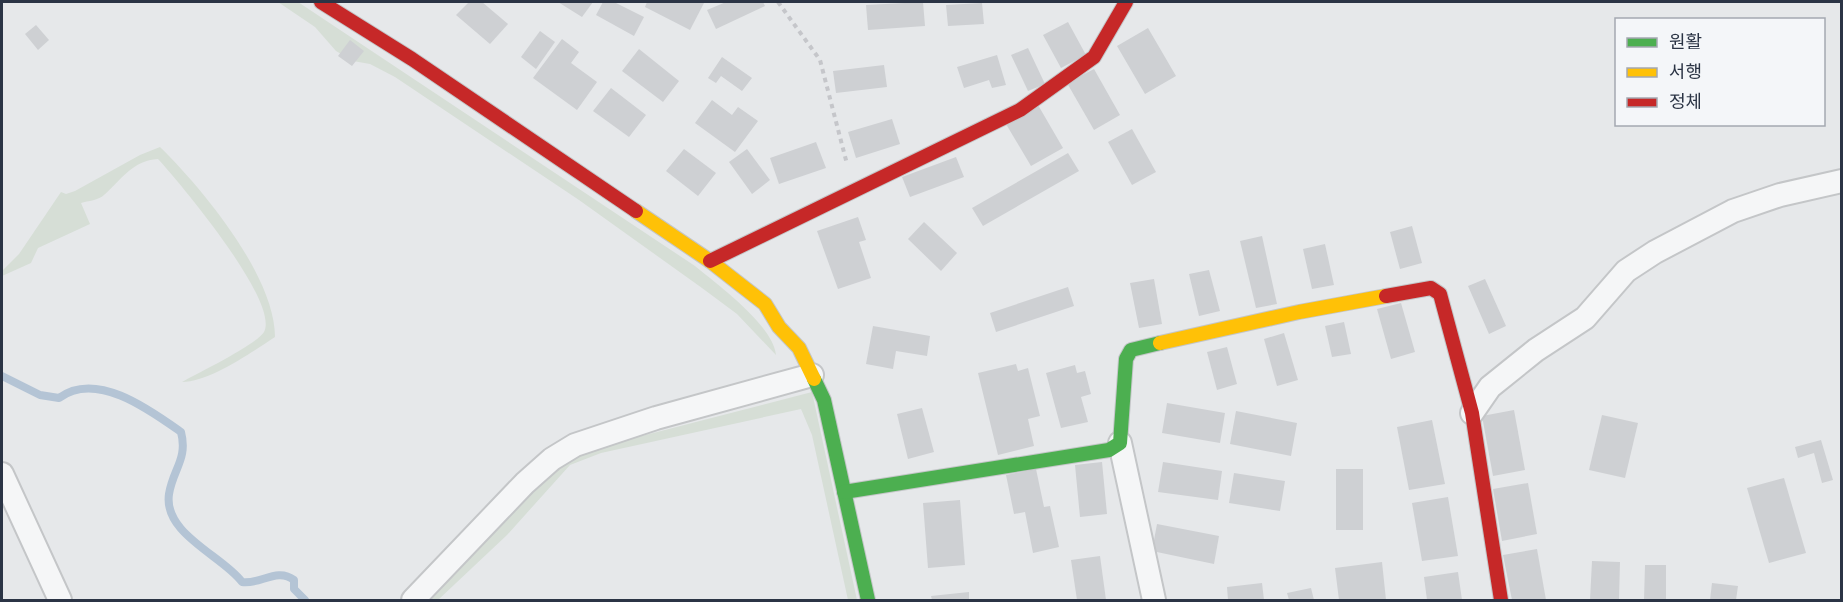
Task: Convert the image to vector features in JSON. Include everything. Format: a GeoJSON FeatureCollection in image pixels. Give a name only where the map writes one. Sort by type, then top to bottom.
{"type":"FeatureCollection","features":[{"type":"Feature","properties":{"kind":"street"},"geometry":{"type":"LineString","coordinates":[[321,2],[412,59],[710,261],[765,304],[779,327],[799,348],[824,400],[868,600]]}},
{"type":"Feature","properties":{"kind":"street"},"geometry":{"type":"LineString","coordinates":[[710,261],[1020,110],[1094,57],[1126,2]]}},
{"type":"Feature","properties":{"kind":"street"},"geometry":{"type":"LineString","coordinates":[[1472,413],[1490,387],[1536,350],[1586,318],[1626,271],[1655,252],[1733,211],[1780,195],[1842,181]]}},
{"type":"Feature","properties":{"kind":"street"},"geometry":{"type":"LineString","coordinates":[[1154,600],[1120,443],[1126,359],[1131,350],[1299,312],[1431,288],[1440,294],[1472,413],[1501,600]]}},
{"type":"Feature","properties":{"kind":"street"},"geometry":{"type":"LineString","coordinates":[[413,600],[525,483],[552,459],[575,445],[656,418],[812,375]]}},
{"type":"Feature","properties":{"kind":"street"},"geometry":{"type":"LineString","coordinates":[[844,492],[1109,450],[1120,443]]}},
{"type":"Feature","properties":{"kind":"street"},"geometry":{"type":"LineString","coordinates":[[2,474],[60,600]]}},
{"type":"Feature","properties":{"kind":"path"},"geometry":{"type":"LineString","coordinates":[[778,2],[820,60],[854,190]]}},
{"type":"Feature","properties":{"kind":"shaded area"},"geometry":{"type":"Polygon","coordinates":[[[278,2],[298,2],[695,266],[755,319],[773,343],[776,355],[737,314],[579,200],[395,77],[370,64],[353,61],[336,51],[315,27],[278,2]]]}},
{"type":"Feature","properties":{"kind":"shaded area"},"geometry":{"type":"Polygon","coordinates":[[[160,147],[196,185],[233,234],[263,287],[272,313],[275,337],[217,372],[193,381],[182,382],[259,338],[264,332],[265,317],[243,270],[225,243],[158,159],[149,160],[134,167],[102,197],[81,203],[90,224],[38,248],[31,263],[2,276],[2,271],[19,254],[61,192],[66,194],[75,191],[140,155],[160,147]]]}},
{"type":"Feature","properties":{"kind":"shaded area"},"geometry":{"type":"Polygon","coordinates":[[[812,392],[857,600],[848,600],[812,435],[801,409],[601,453],[570,465],[507,535],[438,600],[428,600],[564,461],[591,449],[812,392]]]}},
{"type":"Feature","properties":{"kind":"building"},"geometry":{"type":"Polygon","coordinates":[[[469,2],[482,2],[508,24],[490,44],[456,15],[469,2]]]}},
{"type":"Feature","properties":{"kind":"building"},"geometry":{"type":"Polygon","coordinates":[[[558,2],[593,2],[582,17],[558,2]]]}},
{"type":"Feature","properties":{"kind":"building"},"geometry":{"type":"Polygon","coordinates":[[[603,2],[614,2],[644,17],[634,36],[596,15],[603,2]]]}},
{"type":"Feature","properties":{"kind":"building"},"geometry":{"type":"Polygon","coordinates":[[[647,2],[704,3],[690,30],[645,7],[647,2]]]}},
{"type":"Feature","properties":{"kind":"building"},"geometry":{"type":"Polygon","coordinates":[[[726,2],[763,2],[765,6],[716,29],[707,10],[726,2]]]}},
{"type":"Feature","properties":{"kind":"building"},"geometry":{"type":"Polygon","coordinates":[[[923,2],[925,26],[868,30],[866,5],[923,2]]]}},
{"type":"Feature","properties":{"kind":"building"},"geometry":{"type":"Polygon","coordinates":[[[982,3],[984,24],[948,26],[946,5],[982,3]]]}},
{"type":"Feature","properties":{"kind":"building"},"geometry":{"type":"Polygon","coordinates":[[[1068,22],[1086,55],[1061,68],[1043,35],[1068,22]]]}},
{"type":"Feature","properties":{"kind":"building"},"geometry":{"type":"Polygon","coordinates":[[[36,25],[49,40],[38,50],[25,34],[36,25]]]}},
{"type":"Feature","properties":{"kind":"building"},"geometry":{"type":"Polygon","coordinates":[[[1148,28],[1176,76],[1145,94],[1117,46],[1148,28]]]}},
{"type":"Feature","properties":{"kind":"building"},"geometry":{"type":"Polygon","coordinates":[[[540,31],[555,42],[536,69],[521,57],[540,31]]]}},
{"type":"Feature","properties":{"kind":"building"},"geometry":{"type":"Polygon","coordinates":[[[562,39],[579,52],[571,63],[597,82],[577,110],[533,78],[562,39]]]}},
{"type":"Feature","properties":{"kind":"building"},"geometry":{"type":"Polygon","coordinates":[[[350,40],[364,51],[352,66],[338,56],[350,40]]]}},
{"type":"Feature","properties":{"kind":"building"},"geometry":{"type":"Polygon","coordinates":[[[1028,48],[1045,84],[1028,91],[1011,55],[1028,48]]]}},
{"type":"Feature","properties":{"kind":"building"},"geometry":{"type":"Polygon","coordinates":[[[639,49],[679,81],[663,102],[622,71],[639,49]]]}},
{"type":"Feature","properties":{"kind":"building"},"geometry":{"type":"Polygon","coordinates":[[[997,55],[1006,85],[992,88],[989,80],[964,88],[957,67],[997,55]]]}},
{"type":"Feature","properties":{"kind":"building"},"geometry":{"type":"Polygon","coordinates":[[[722,57],[752,78],[742,91],[721,76],[716,83],[708,78],[722,57]]]}},
{"type":"Feature","properties":{"kind":"building"},"geometry":{"type":"Polygon","coordinates":[[[884,65],[887,87],[836,93],[833,71],[884,65]]]}},
{"type":"Feature","properties":{"kind":"building"},"geometry":{"type":"Polygon","coordinates":[[[1094,69],[1120,115],[1094,130],[1067,83],[1094,69]]]}},
{"type":"Feature","properties":{"kind":"building"},"geometry":{"type":"Polygon","coordinates":[[[611,88],[646,115],[629,137],[593,111],[611,88]]]}},
{"type":"Feature","properties":{"kind":"building"},"geometry":{"type":"Polygon","coordinates":[[[712,100],[732,115],[738,107],[758,121],[735,152],[695,123],[712,100]]]}},
{"type":"Feature","properties":{"kind":"building"},"geometry":{"type":"Polygon","coordinates":[[[1038,105],[1063,148],[1031,166],[1006,124],[1038,105]]]}},
{"type":"Feature","properties":{"kind":"building"},"geometry":{"type":"Polygon","coordinates":[[[892,119],[900,144],[856,158],[848,132],[892,119]]]}},
{"type":"Feature","properties":{"kind":"building"},"geometry":{"type":"Polygon","coordinates":[[[1132,129],[1156,172],[1132,185],[1108,142],[1132,129]]]}},
{"type":"Feature","properties":{"kind":"building"},"geometry":{"type":"Polygon","coordinates":[[[816,142],[826,168],[779,184],[770,158],[816,142]]]}},
{"type":"Feature","properties":{"kind":"building"},"geometry":{"type":"Polygon","coordinates":[[[684,149],[716,173],[698,196],[666,171],[684,149]]]}},
{"type":"Feature","properties":{"kind":"building"},"geometry":{"type":"Polygon","coordinates":[[[747,149],[770,180],[752,194],[729,162],[747,149]]]}},
{"type":"Feature","properties":{"kind":"building"},"geometry":{"type":"Polygon","coordinates":[[[1068,153],[1079,171],[983,226],[972,208],[1068,153]]]}},
{"type":"Feature","properties":{"kind":"building"},"geometry":{"type":"Polygon","coordinates":[[[956,157],[964,177],[910,197],[902,177],[956,157]]]}},
{"type":"Feature","properties":{"kind":"building"},"geometry":{"type":"Polygon","coordinates":[[[858,217],[866,240],[859,242],[871,278],[838,289],[817,231],[858,217]]]}},
{"type":"Feature","properties":{"kind":"building"},"geometry":{"type":"Polygon","coordinates":[[[924,222],[957,253],[941,271],[908,239],[924,222]]]}},
{"type":"Feature","properties":{"kind":"building"},"geometry":{"type":"Polygon","coordinates":[[[1412,226],[1422,263],[1400,269],[1390,232],[1412,226]]]}},
{"type":"Feature","properties":{"kind":"building"},"geometry":{"type":"Polygon","coordinates":[[[1262,236],[1277,304],[1256,308],[1240,241],[1262,236]]]}},
{"type":"Feature","properties":{"kind":"building"},"geometry":{"type":"Polygon","coordinates":[[[1325,244],[1334,285],[1312,289],[1303,249],[1325,244]]]}},
{"type":"Feature","properties":{"kind":"building"},"geometry":{"type":"Polygon","coordinates":[[[1209,270],[1220,311],[1199,316],[1189,274],[1209,270]]]}},
{"type":"Feature","properties":{"kind":"building"},"geometry":{"type":"Polygon","coordinates":[[[1154,279],[1162,324],[1139,328],[1130,283],[1154,279]]]}},
{"type":"Feature","properties":{"kind":"building"},"geometry":{"type":"Polygon","coordinates":[[[1485,279],[1506,326],[1489,334],[1468,286],[1485,279]]]}},
{"type":"Feature","properties":{"kind":"building"},"geometry":{"type":"Polygon","coordinates":[[[1068,287],[1074,306],[996,332],[990,313],[1068,287]]]}},
{"type":"Feature","properties":{"kind":"building"},"geometry":{"type":"Polygon","coordinates":[[[1401,303],[1415,352],[1391,359],[1377,309],[1401,303]]]}},
{"type":"Feature","properties":{"kind":"building"},"geometry":{"type":"Polygon","coordinates":[[[1344,322],[1351,354],[1332,357],[1325,326],[1344,322]]]}},
{"type":"Feature","properties":{"kind":"building"},"geometry":{"type":"Polygon","coordinates":[[[873,326],[930,336],[927,356],[896,351],[893,369],[866,364],[873,326]]]}},
{"type":"Feature","properties":{"kind":"building"},"geometry":{"type":"Polygon","coordinates":[[[1284,333],[1298,380],[1277,386],[1264,339],[1284,333]]]}},
{"type":"Feature","properties":{"kind":"building"},"geometry":{"type":"Polygon","coordinates":[[[1227,347],[1237,384],[1217,390],[1207,352],[1227,347]]]}},
{"type":"Feature","properties":{"kind":"building"},"geometry":{"type":"Polygon","coordinates":[[[1016,364],[1018,371],[1028,368],[1040,416],[1028,419],[1034,446],[998,455],[978,373],[1016,364]]]}},
{"type":"Feature","properties":{"kind":"building"},"geometry":{"type":"Polygon","coordinates":[[[1075,365],[1077,373],[1085,371],[1091,394],[1081,397],[1088,422],[1061,428],[1046,373],[1075,365]]]}},
{"type":"Feature","properties":{"kind":"building"},"geometry":{"type":"Polygon","coordinates":[[[1167,403],[1225,413],[1220,443],[1162,433],[1167,403]]]}},
{"type":"Feature","properties":{"kind":"building"},"geometry":{"type":"Polygon","coordinates":[[[922,408],[934,452],[908,459],[897,414],[922,408]]]}},
{"type":"Feature","properties":{"kind":"building"},"geometry":{"type":"Polygon","coordinates":[[[1514,410],[1525,470],[1493,476],[1482,416],[1514,410]]]}},
{"type":"Feature","properties":{"kind":"building"},"geometry":{"type":"Polygon","coordinates":[[[1236,411],[1297,423],[1291,456],[1230,444],[1236,411]]]}},
{"type":"Feature","properties":{"kind":"building"},"geometry":{"type":"Polygon","coordinates":[[[1602,415],[1638,423],[1625,478],[1589,470],[1602,415]]]}},
{"type":"Feature","properties":{"kind":"building"},"geometry":{"type":"Polygon","coordinates":[[[1432,420],[1445,484],[1409,490],[1397,427],[1432,420]]]}},
{"type":"Feature","properties":{"kind":"building"},"geometry":{"type":"Polygon","coordinates":[[[1821,440],[1833,480],[1822,483],[1814,453],[1798,458],[1795,447],[1821,440]]]}},
{"type":"Feature","properties":{"kind":"building"},"geometry":{"type":"Polygon","coordinates":[[[1102,462],[1107,514],[1080,517],[1075,465],[1102,462]]]}},
{"type":"Feature","properties":{"kind":"building"},"geometry":{"type":"Polygon","coordinates":[[[1163,462],[1222,471],[1218,500],[1158,492],[1163,462]]]}},
{"type":"Feature","properties":{"kind":"building"},"geometry":{"type":"Polygon","coordinates":[[[1036,469],[1044,507],[1050,506],[1059,547],[1033,553],[1025,512],[1014,514],[1006,475],[1036,469]]]}},
{"type":"Feature","properties":{"kind":"building"},"geometry":{"type":"Polygon","coordinates":[[[1336,469],[1363,469],[1363,530],[1336,530],[1336,469]]]}},
{"type":"Feature","properties":{"kind":"building"},"geometry":{"type":"Polygon","coordinates":[[[1234,473],[1285,481],[1280,511],[1229,503],[1234,473]]]}},
{"type":"Feature","properties":{"kind":"building"},"geometry":{"type":"Polygon","coordinates":[[[1784,478],[1806,553],[1769,563],[1747,488],[1784,478]]]}},
{"type":"Feature","properties":{"kind":"building"},"geometry":{"type":"Polygon","coordinates":[[[1528,483],[1537,534],[1502,541],[1493,489],[1528,483]]]}},
{"type":"Feature","properties":{"kind":"building"},"geometry":{"type":"Polygon","coordinates":[[[1448,497],[1458,556],[1422,561],[1412,503],[1448,497]]]}},
{"type":"Feature","properties":{"kind":"building"},"geometry":{"type":"Polygon","coordinates":[[[960,500],[965,565],[928,568],[923,503],[960,500]]]}},
{"type":"Feature","properties":{"kind":"building"},"geometry":{"type":"Polygon","coordinates":[[[1157,524],[1219,536],[1214,564],[1152,551],[1157,524]]]}},
{"type":"Feature","properties":{"kind":"building"},"geometry":{"type":"Polygon","coordinates":[[[1537,549],[1546,600],[1512,600],[1503,555],[1537,549]]]}},
{"type":"Feature","properties":{"kind":"building"},"geometry":{"type":"Polygon","coordinates":[[[1100,556],[1106,600],[1077,600],[1071,560],[1100,556]]]}},
{"type":"Feature","properties":{"kind":"building"},"geometry":{"type":"Polygon","coordinates":[[[1592,561],[1620,562],[1619,600],[1590,600],[1592,561]]]}},
{"type":"Feature","properties":{"kind":"building"},"geometry":{"type":"Polygon","coordinates":[[[1382,562],[1386,600],[1339,600],[1335,568],[1382,562]]]}},
{"type":"Feature","properties":{"kind":"building"},"geometry":{"type":"Polygon","coordinates":[[[1645,565],[1666,565],[1666,600],[1644,600],[1645,565]]]}},
{"type":"Feature","properties":{"kind":"building"},"geometry":{"type":"Polygon","coordinates":[[[1458,572],[1462,600],[1427,600],[1424,577],[1458,572]]]}},
{"type":"Feature","properties":{"kind":"building"},"geometry":{"type":"Polygon","coordinates":[[[1262,583],[1264,600],[1228,600],[1227,587],[1262,583]]]}},
{"type":"Feature","properties":{"kind":"building"},"geometry":{"type":"Polygon","coordinates":[[[1712,583],[1738,586],[1736,600],[1710,600],[1712,583]]]}},
{"type":"Feature","properties":{"kind":"building"},"geometry":{"type":"Polygon","coordinates":[[[1311,588],[1314,600],[1289,600],[1287,593],[1311,588]]]}},
{"type":"Feature","properties":{"kind":"building"},"geometry":{"type":"Polygon","coordinates":[[[969,592],[969,600],[932,600],[931,596],[969,592]]]}},
{"type":"Feature","properties":{"kind":"waterway"},"geometry":{"type":"LineString","coordinates":[[2,376],[40,395],[59,398],[74,391],[89,388],[122,396],[154,413],[181,432],[183,450],[169,494],[170,508],[175,521],[184,533],[233,572],[242,582],[281,575],[288,576],[294,580],[294,589],[305,600]]}},
{"type":"Feature","properties":{"kind":"traffic: fast"},"geometry":{"type":"LineString","coordinates":[[844,492],[1109,450],[1120,443],[1126,359],[1131,350],[1160,343]]}},
{"type":"Feature","properties":{"kind":"traffic: fast"},"geometry":{"type":"LineString","coordinates":[[814,379],[824,400],[868,600]]}},
{"type":"Feature","properties":{"kind":"traffic: slow"},"geometry":{"type":"LineString","coordinates":[[636,211],[710,261],[765,304],[779,327],[799,348],[814,379]]}},
{"type":"Feature","properties":{"kind":"traffic: slow"},"geometry":{"type":"LineString","coordinates":[[1160,343],[1299,312],[1386,296]]}},
{"type":"Feature","properties":{"kind":"traffic: jam"},"geometry":{"type":"LineString","coordinates":[[321,2],[412,59],[636,211]]}},
{"type":"Feature","properties":{"kind":"traffic: jam"},"geometry":{"type":"LineString","coordinates":[[710,261],[1020,110],[1094,57],[1126,2]]}},
{"type":"Feature","properties":{"kind":"traffic: jam"},"geometry":{"type":"LineString","coordinates":[[1386,296],[1431,288],[1440,294],[1472,413],[1501,600]]}}]}
